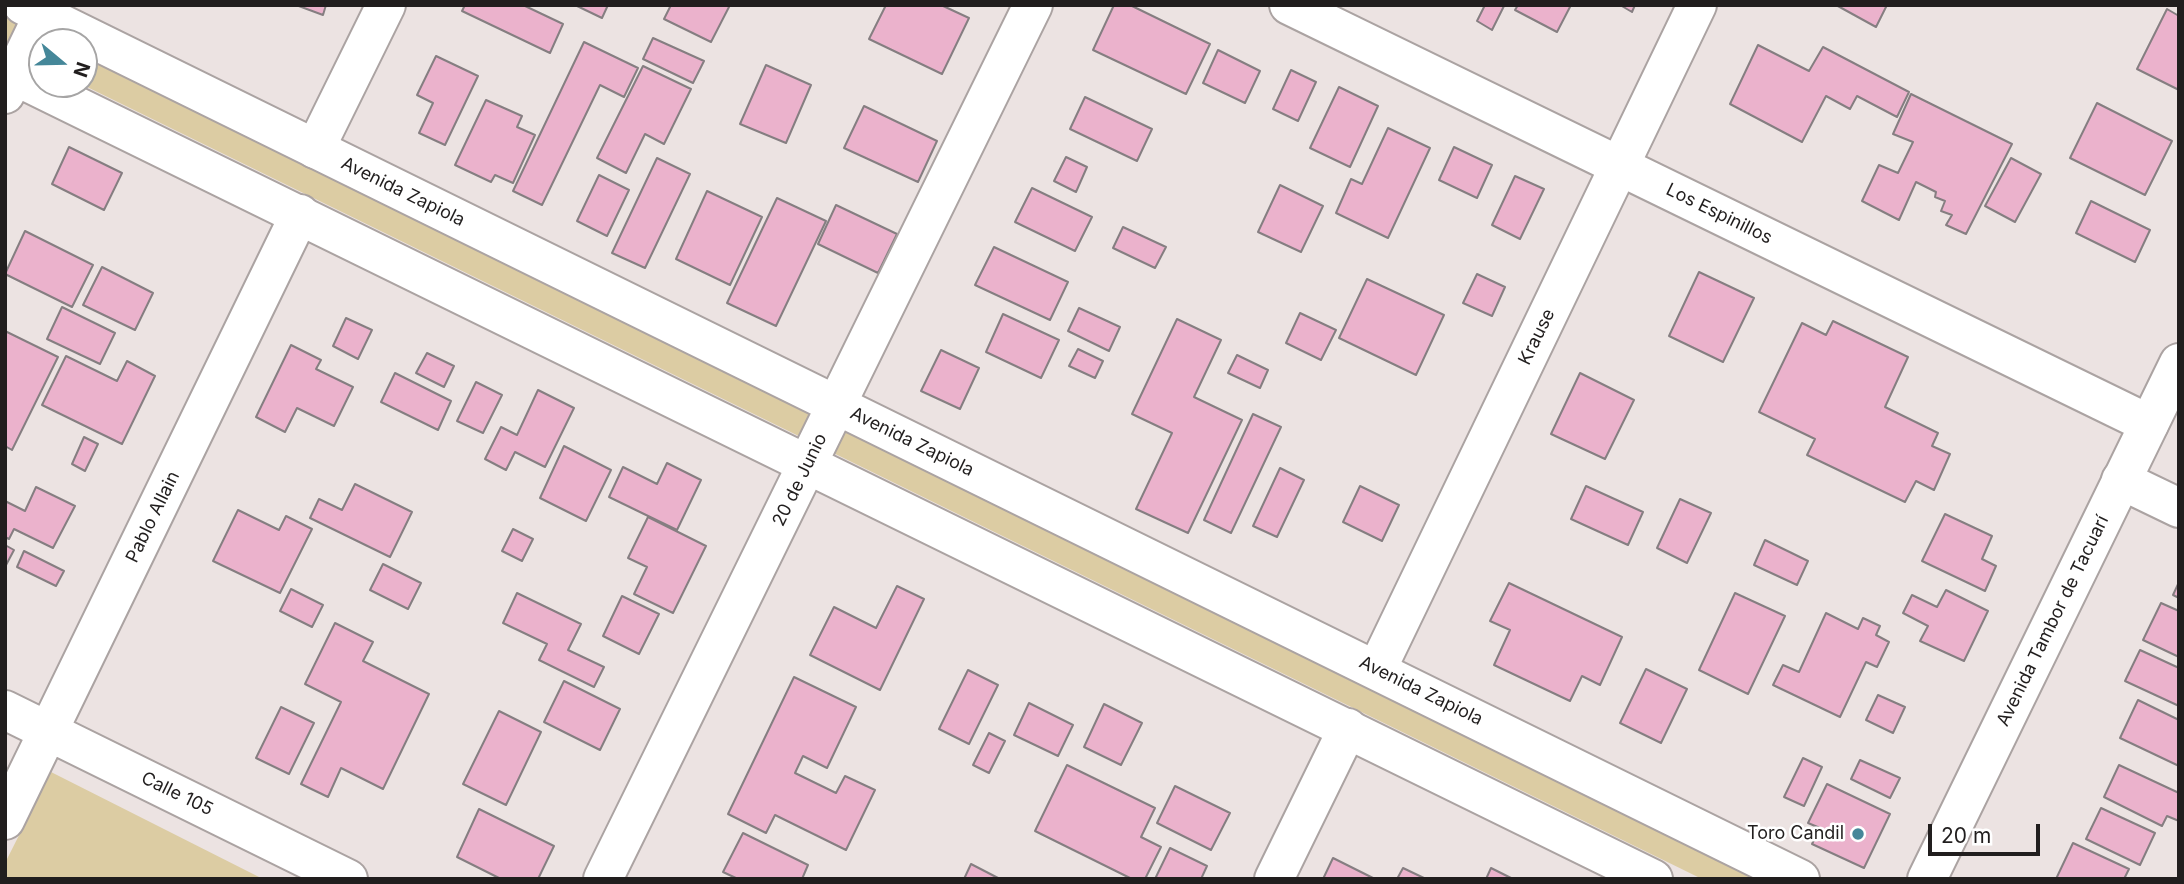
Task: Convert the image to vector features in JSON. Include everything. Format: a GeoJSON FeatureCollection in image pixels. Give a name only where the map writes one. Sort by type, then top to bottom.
{"type":"FeatureCollection","features":[{"type":"Feature","properties":{"kind":"main road"},"geometry":{"type":"LineString","coordinates":[[315,149],[386,5]]}},
{"type":"Feature","properties":{"kind":"main road","name":"20 de Junio"},"geometry":{"type":"LineString","coordinates":[[603,879],[1033,5]]}},
{"type":"Feature","properties":{"kind":"main road","name":"Los Espinillos"},"geometry":{"type":"LineString","coordinates":[[1289,5],[2149,424]]}},
{"type":"Feature","properties":{"kind":"main road","name":"Krause"},"geometry":{"type":"LineString","coordinates":[[1377,669],[1697,5]]}},
{"type":"Feature","properties":{"kind":"main road"},"geometry":{"type":"LineString","coordinates":[[38,9],[8,80],[300,214],[1653,879]]}},
{"type":"Feature","properties":{"kind":"main road","name":"Avenida Zapiola"},"geometry":{"type":"LineString","coordinates":[[38,9],[315,149],[1800,879]]}},
{"type":"Feature","properties":{"kind":"main road","name":"Pablo Allain"},"geometry":{"type":"LineString","coordinates":[[5,820],[300,214]]}},
{"type":"Feature","properties":{"kind":"main road","name":"Avenida Tambor de Tacuarí"},"geometry":{"type":"LineString","coordinates":[[1927,879],[2179,363]]}},
{"type":"Feature","properties":{"kind":"main road"},"geometry":{"type":"LineString","coordinates":[[2121,480],[2179,508]]}},
{"type":"Feature","properties":{"kind":"main road","name":"Calle 105"},"geometry":{"type":"LineString","coordinates":[[5,710],[348,879]]}},
{"type":"Feature","properties":{"kind":"main road"},"geometry":{"type":"LineString","coordinates":[[1274,879],[1348,728]]}},
{"type":"Feature","properties":{"kind":"shaded area"},"geometry":{"type":"Polygon","coordinates":[[[5,15],[31,28],[28,28],[28,58],[5,47],[5,15]]]}},
{"type":"Feature","properties":{"kind":"shaded area"},"geometry":{"type":"Polygon","coordinates":[[[98,61],[1760,879],[1702,879],[98,92],[98,61]]]}},
{"type":"Feature","properties":{"kind":"shaded area"},"geometry":{"type":"Polygon","coordinates":[[[51,772],[263,879],[5,879],[5,863],[51,772]]]}},
{"type":"Feature","properties":{"kind":"building"},"geometry":{"type":"Polygon","coordinates":[[[296,5],[326,5],[323,15],[296,5]]]}},
{"type":"Feature","properties":{"kind":"building"},"geometry":{"type":"Polygon","coordinates":[[[465,5],[523,5],[563,24],[550,53],[462,11],[465,5]]]}},
{"type":"Feature","properties":{"kind":"building"},"geometry":{"type":"Polygon","coordinates":[[[575,5],[608,5],[602,18],[575,5]]]}},
{"type":"Feature","properties":{"kind":"building"},"geometry":{"type":"Polygon","coordinates":[[[671,5],[730,5],[711,42],[664,19],[671,5]]]}},
{"type":"Feature","properties":{"kind":"building"},"geometry":{"type":"Polygon","coordinates":[[[886,5],[941,5],[969,18],[942,74],[869,39],[886,5]]]}},
{"type":"Feature","properties":{"kind":"building"},"geometry":{"type":"Polygon","coordinates":[[[1114,5],[1130,5],[1210,44],[1186,94],[1093,50],[1114,5]]]}},
{"type":"Feature","properties":{"kind":"building"},"geometry":{"type":"Polygon","coordinates":[[[1485,5],[1504,6],[1492,30],[1477,21],[1485,5]]]}},
{"type":"Feature","properties":{"kind":"building"},"geometry":{"type":"Polygon","coordinates":[[[1518,5],[1571,5],[1557,32],[1515,10],[1518,5]]]}},
{"type":"Feature","properties":{"kind":"building"},"geometry":{"type":"Polygon","coordinates":[[[1620,5],[1635,5],[1632,12],[1620,5]]]}},
{"type":"Feature","properties":{"kind":"building"},"geometry":{"type":"Polygon","coordinates":[[[1836,5],[1887,5],[1876,27],[1836,5]]]}},
{"type":"Feature","properties":{"kind":"building"},"geometry":{"type":"Polygon","coordinates":[[[2167,9],[2179,16],[2179,90],[2137,69],[2167,9]]]}},
{"type":"Feature","properties":{"kind":"building"},"geometry":{"type":"Polygon","coordinates":[[[653,38],[704,61],[693,83],[643,59],[653,38]]]}},
{"type":"Feature","properties":{"kind":"building"},"geometry":{"type":"Polygon","coordinates":[[[584,42],[638,68],[624,97],[600,85],[542,205],[513,191],[584,42]]]}},
{"type":"Feature","properties":{"kind":"building"},"geometry":{"type":"Polygon","coordinates":[[[1758,45],[1809,71],[1823,47],[1909,92],[1897,117],[1857,96],[1850,109],[1826,96],[1802,142],[1730,104],[1758,45]]]}},
{"type":"Feature","properties":{"kind":"building"},"geometry":{"type":"Polygon","coordinates":[[[1218,50],[1260,71],[1245,103],[1203,83],[1218,50]]]}},
{"type":"Feature","properties":{"kind":"building"},"geometry":{"type":"Polygon","coordinates":[[[436,56],[478,76],[445,145],[419,133],[433,103],[417,95],[436,56]]]}},
{"type":"Feature","properties":{"kind":"building"},"geometry":{"type":"Polygon","coordinates":[[[766,65],[811,85],[786,143],[740,124],[766,65]]]}},
{"type":"Feature","properties":{"kind":"building"},"geometry":{"type":"Polygon","coordinates":[[[643,66],[691,89],[664,144],[645,134],[626,173],[597,158],[643,66]]]}},
{"type":"Feature","properties":{"kind":"building"},"geometry":{"type":"Polygon","coordinates":[[[1291,70],[1316,82],[1298,121],[1273,109],[1291,70]]]}},
{"type":"Feature","properties":{"kind":"building"},"geometry":{"type":"Polygon","coordinates":[[[1339,87],[1378,106],[1350,167],[1310,148],[1339,87]]]}},
{"type":"Feature","properties":{"kind":"building"},"geometry":{"type":"Polygon","coordinates":[[[1911,94],[2012,144],[1966,234],[1946,225],[1952,215],[1941,211],[1945,201],[1935,197],[1936,192],[1916,182],[1899,220],[1862,201],[1879,165],[1898,173],[1913,142],[1893,134],[1911,94]]]}},
{"type":"Feature","properties":{"kind":"building"},"geometry":{"type":"Polygon","coordinates":[[[1085,97],[1152,129],[1137,161],[1070,129],[1085,97]]]}},
{"type":"Feature","properties":{"kind":"building"},"geometry":{"type":"Polygon","coordinates":[[[486,100],[522,116],[517,127],[535,135],[513,183],[495,175],[491,182],[455,165],[486,100]]]}},
{"type":"Feature","properties":{"kind":"building"},"geometry":{"type":"Polygon","coordinates":[[[2097,103],[2172,141],[2145,195],[2070,158],[2097,103]]]}},
{"type":"Feature","properties":{"kind":"building"},"geometry":{"type":"Polygon","coordinates":[[[864,106],[937,141],[918,182],[844,148],[864,106]]]}},
{"type":"Feature","properties":{"kind":"building"},"geometry":{"type":"Polygon","coordinates":[[[1388,128],[1430,148],[1388,238],[1336,213],[1351,179],[1362,184],[1388,128]]]}},
{"type":"Feature","properties":{"kind":"building"},"geometry":{"type":"Polygon","coordinates":[[[69,147],[122,173],[104,210],[52,184],[69,147]]]}},
{"type":"Feature","properties":{"kind":"building"},"geometry":{"type":"Polygon","coordinates":[[[1454,147],[1492,165],[1477,198],[1439,180],[1454,147]]]}},
{"type":"Feature","properties":{"kind":"building"},"geometry":{"type":"Polygon","coordinates":[[[1066,157],[1087,167],[1076,192],[1054,181],[1066,157]]]}},
{"type":"Feature","properties":{"kind":"building"},"geometry":{"type":"Polygon","coordinates":[[[657,158],[690,174],[645,268],[612,253],[657,158]]]}},
{"type":"Feature","properties":{"kind":"building"},"geometry":{"type":"Polygon","coordinates":[[[2011,158],[2041,174],[2015,222],[1985,206],[2011,158]]]}},
{"type":"Feature","properties":{"kind":"building"},"geometry":{"type":"Polygon","coordinates":[[[599,175],[629,190],[607,236],[577,221],[599,175]]]}},
{"type":"Feature","properties":{"kind":"building"},"geometry":{"type":"Polygon","coordinates":[[[1515,176],[1544,189],[1520,239],[1492,225],[1515,176]]]}},
{"type":"Feature","properties":{"kind":"building"},"geometry":{"type":"Polygon","coordinates":[[[1280,185],[1323,206],[1301,252],[1258,232],[1280,185]]]}},
{"type":"Feature","properties":{"kind":"building"},"geometry":{"type":"Polygon","coordinates":[[[1032,188],[1092,217],[1075,251],[1015,222],[1032,188]]]}},
{"type":"Feature","properties":{"kind":"building"},"geometry":{"type":"Polygon","coordinates":[[[707,191],[762,217],[730,285],[676,259],[707,191]]]}},
{"type":"Feature","properties":{"kind":"building"},"geometry":{"type":"Polygon","coordinates":[[[777,198],[826,221],[776,326],[727,303],[777,198]]]}},
{"type":"Feature","properties":{"kind":"building"},"geometry":{"type":"Polygon","coordinates":[[[2091,201],[2150,230],[2135,262],[2076,233],[2091,201]]]}},
{"type":"Feature","properties":{"kind":"building"},"geometry":{"type":"Polygon","coordinates":[[[836,205],[897,234],[878,273],[818,244],[836,205]]]}},
{"type":"Feature","properties":{"kind":"building"},"geometry":{"type":"Polygon","coordinates":[[[1123,227],[1166,247],[1155,268],[1113,248],[1123,227]]]}},
{"type":"Feature","properties":{"kind":"building"},"geometry":{"type":"Polygon","coordinates":[[[25,231],[93,265],[72,307],[5,274],[25,231]]]}},
{"type":"Feature","properties":{"kind":"building"},"geometry":{"type":"Polygon","coordinates":[[[994,247],[1068,282],[1050,320],[975,285],[994,247]]]}},
{"type":"Feature","properties":{"kind":"building"},"geometry":{"type":"Polygon","coordinates":[[[102,267],[153,293],[135,330],[83,305],[102,267]]]}},
{"type":"Feature","properties":{"kind":"building"},"geometry":{"type":"Polygon","coordinates":[[[1699,272],[1754,298],[1723,362],[1669,336],[1699,272]]]}},
{"type":"Feature","properties":{"kind":"building"},"geometry":{"type":"Polygon","coordinates":[[[1477,274],[1505,287],[1492,316],[1463,303],[1477,274]]]}},
{"type":"Feature","properties":{"kind":"building"},"geometry":{"type":"Polygon","coordinates":[[[1367,279],[1444,315],[1416,375],[1339,338],[1367,279]]]}},
{"type":"Feature","properties":{"kind":"building"},"geometry":{"type":"Polygon","coordinates":[[[62,307],[115,333],[100,364],[47,339],[62,307]]]}},
{"type":"Feature","properties":{"kind":"building"},"geometry":{"type":"Polygon","coordinates":[[[1079,308],[1120,327],[1109,351],[1068,331],[1079,308]]]}},
{"type":"Feature","properties":{"kind":"building"},"geometry":{"type":"Polygon","coordinates":[[[1300,313],[1336,330],[1321,360],[1286,343],[1300,313]]]}},
{"type":"Feature","properties":{"kind":"building"},"geometry":{"type":"Polygon","coordinates":[[[1003,314],[1059,340],[1041,378],[986,352],[1003,314]]]}},
{"type":"Feature","properties":{"kind":"building"},"geometry":{"type":"Polygon","coordinates":[[[346,318],[372,330],[358,359],[333,346],[346,318]]]}},
{"type":"Feature","properties":{"kind":"building"},"geometry":{"type":"Polygon","coordinates":[[[1177,319],[1221,340],[1194,397],[1242,420],[1188,533],[1136,509],[1172,433],[1132,414],[1177,319]]]}},
{"type":"Feature","properties":{"kind":"building"},"geometry":{"type":"Polygon","coordinates":[[[1833,321],[1908,357],[1885,407],[1938,433],[1932,446],[1950,454],[1934,490],[1916,481],[1905,502],[1807,455],[1815,439],[1759,412],[1802,323],[1826,335],[1833,321]]]}},
{"type":"Feature","properties":{"kind":"building"},"geometry":{"type":"Polygon","coordinates":[[[5,331],[58,357],[12,450],[5,446],[5,331]]]}},
{"type":"Feature","properties":{"kind":"building"},"geometry":{"type":"Polygon","coordinates":[[[291,345],[321,360],[316,369],[353,387],[334,426],[297,408],[285,432],[256,417],[291,345]]]}},
{"type":"Feature","properties":{"kind":"building"},"geometry":{"type":"Polygon","coordinates":[[[1078,349],[1103,361],[1095,378],[1069,366],[1078,349]]]}},
{"type":"Feature","properties":{"kind":"building"},"geometry":{"type":"Polygon","coordinates":[[[941,350],[979,368],[960,409],[921,391],[941,350]]]}},
{"type":"Feature","properties":{"kind":"building"},"geometry":{"type":"Polygon","coordinates":[[[427,353],[454,366],[444,387],[416,373],[427,353]]]}},
{"type":"Feature","properties":{"kind":"building"},"geometry":{"type":"Polygon","coordinates":[[[1237,355],[1268,370],[1260,388],[1228,373],[1237,355]]]}},
{"type":"Feature","properties":{"kind":"building"},"geometry":{"type":"Polygon","coordinates":[[[66,356],[117,381],[127,361],[155,376],[122,444],[42,405],[66,356]]]}},
{"type":"Feature","properties":{"kind":"building"},"geometry":{"type":"Polygon","coordinates":[[[395,373],[451,401],[438,430],[381,402],[395,373]]]}},
{"type":"Feature","properties":{"kind":"building"},"geometry":{"type":"Polygon","coordinates":[[[1580,373],[1634,400],[1605,459],[1551,434],[1580,373]]]}},
{"type":"Feature","properties":{"kind":"building"},"geometry":{"type":"Polygon","coordinates":[[[476,382],[502,395],[483,433],[457,421],[476,382]]]}},
{"type":"Feature","properties":{"kind":"building"},"geometry":{"type":"Polygon","coordinates":[[[538,390],[574,408],[545,467],[515,452],[506,470],[485,459],[501,427],[517,435],[538,390]]]}},
{"type":"Feature","properties":{"kind":"building"},"geometry":{"type":"Polygon","coordinates":[[[1253,414],[1281,427],[1231,533],[1204,520],[1253,414]]]}},
{"type":"Feature","properties":{"kind":"building"},"geometry":{"type":"Polygon","coordinates":[[[84,437],[98,444],[85,471],[72,464],[84,437]]]}},
{"type":"Feature","properties":{"kind":"building"},"geometry":{"type":"Polygon","coordinates":[[[564,446],[611,470],[586,521],[540,498],[564,446]]]}},
{"type":"Feature","properties":{"kind":"building"},"geometry":{"type":"Polygon","coordinates":[[[667,463],[701,480],[677,530],[609,497],[623,467],[657,484],[667,463]]]}},
{"type":"Feature","properties":{"kind":"building"},"geometry":{"type":"Polygon","coordinates":[[[1280,468],[1304,480],[1277,537],[1253,526],[1280,468]]]}},
{"type":"Feature","properties":{"kind":"building"},"geometry":{"type":"Polygon","coordinates":[[[355,484],[412,512],[390,557],[310,518],[319,499],[342,510],[355,484]]]}},
{"type":"Feature","properties":{"kind":"building"},"geometry":{"type":"Polygon","coordinates":[[[1360,486],[1399,505],[1382,541],[1343,522],[1360,486]]]}},
{"type":"Feature","properties":{"kind":"building"},"geometry":{"type":"Polygon","coordinates":[[[1586,486],[1643,512],[1628,545],[1571,519],[1586,486]]]}},
{"type":"Feature","properties":{"kind":"building"},"geometry":{"type":"Polygon","coordinates":[[[36,487],[75,506],[53,548],[14,529],[9,539],[5,537],[5,501],[25,511],[36,487]]]}},
{"type":"Feature","properties":{"kind":"building"},"geometry":{"type":"Polygon","coordinates":[[[1680,499],[1711,513],[1687,563],[1657,548],[1680,499]]]}},
{"type":"Feature","properties":{"kind":"building"},"geometry":{"type":"Polygon","coordinates":[[[238,510],[279,530],[286,516],[312,529],[280,593],[213,561],[238,510]]]}},
{"type":"Feature","properties":{"kind":"building"},"geometry":{"type":"Polygon","coordinates":[[[1945,514],[1992,536],[1982,559],[1996,566],[1985,591],[1922,561],[1945,514]]]}},
{"type":"Feature","properties":{"kind":"building"},"geometry":{"type":"Polygon","coordinates":[[[648,517],[706,546],[673,613],[634,594],[647,567],[628,558],[648,517]]]}},
{"type":"Feature","properties":{"kind":"building"},"geometry":{"type":"Polygon","coordinates":[[[513,529],[533,539],[522,561],[502,551],[513,529]]]}},
{"type":"Feature","properties":{"kind":"building"},"geometry":{"type":"Polygon","coordinates":[[[1765,540],[1808,561],[1797,585],[1754,565],[1765,540]]]}},
{"type":"Feature","properties":{"kind":"building"},"geometry":{"type":"Polygon","coordinates":[[[5,545],[14,550],[5,567],[5,545]]]}},
{"type":"Feature","properties":{"kind":"building"},"geometry":{"type":"Polygon","coordinates":[[[24,551],[64,571],[56,586],[17,567],[24,551]]]}},
{"type":"Feature","properties":{"kind":"building"},"geometry":{"type":"Polygon","coordinates":[[[383,564],[421,583],[408,609],[370,590],[383,564]]]}},
{"type":"Feature","properties":{"kind":"building"},"geometry":{"type":"Polygon","coordinates":[[[2179,582],[2179,598],[2173,595],[2179,582]]]}},
{"type":"Feature","properties":{"kind":"building"},"geometry":{"type":"Polygon","coordinates":[[[1509,583],[1622,637],[1600,685],[1582,676],[1570,701],[1494,665],[1510,630],[1490,621],[1509,583]]]}},
{"type":"Feature","properties":{"kind":"building"},"geometry":{"type":"Polygon","coordinates":[[[897,586],[924,599],[880,690],[810,655],[834,607],[876,628],[897,586]]]}},
{"type":"Feature","properties":{"kind":"building"},"geometry":{"type":"Polygon","coordinates":[[[291,589],[323,605],[312,627],[280,611],[291,589]]]}},
{"type":"Feature","properties":{"kind":"building"},"geometry":{"type":"Polygon","coordinates":[[[1946,590],[1988,611],[1964,661],[1920,641],[1928,626],[1903,613],[1912,595],[1937,607],[1946,590]]]}},
{"type":"Feature","properties":{"kind":"building"},"geometry":{"type":"Polygon","coordinates":[[[517,593],[581,624],[568,650],[604,667],[594,687],[539,660],[547,644],[503,623],[517,593]]]}},
{"type":"Feature","properties":{"kind":"building"},"geometry":{"type":"Polygon","coordinates":[[[1735,593],[1785,616],[1748,694],[1699,670],[1735,593]]]}},
{"type":"Feature","properties":{"kind":"building"},"geometry":{"type":"Polygon","coordinates":[[[622,596],[659,614],[639,654],[603,636],[622,596]]]}},
{"type":"Feature","properties":{"kind":"building"},"geometry":{"type":"Polygon","coordinates":[[[2161,603],[2179,611],[2179,657],[2143,640],[2161,603]]]}},
{"type":"Feature","properties":{"kind":"building"},"geometry":{"type":"Polygon","coordinates":[[[1826,613],[1858,629],[1863,618],[1880,626],[1876,635],[1889,642],[1877,667],[1866,662],[1840,717],[1773,685],[1783,665],[1799,672],[1826,613]]]}},
{"type":"Feature","properties":{"kind":"building"},"geometry":{"type":"Polygon","coordinates":[[[335,623],[373,642],[363,661],[429,694],[383,789],[341,768],[328,797],[301,784],[341,702],[305,684],[335,623]]]}},
{"type":"Feature","properties":{"kind":"building"},"geometry":{"type":"Polygon","coordinates":[[[2140,650],[2179,668],[2179,706],[2125,681],[2140,650]]]}},
{"type":"Feature","properties":{"kind":"building"},"geometry":{"type":"Polygon","coordinates":[[[1646,669],[1687,689],[1661,743],[1620,723],[1646,669]]]}},
{"type":"Feature","properties":{"kind":"building"},"geometry":{"type":"Polygon","coordinates":[[[968,670],[998,685],[969,744],[939,729],[968,670]]]}},
{"type":"Feature","properties":{"kind":"building"},"geometry":{"type":"Polygon","coordinates":[[[794,677],[856,707],[827,768],[803,756],[795,773],[836,793],[845,776],[875,790],[846,850],[775,815],[766,833],[728,814],[794,677]]]}},
{"type":"Feature","properties":{"kind":"building"},"geometry":{"type":"Polygon","coordinates":[[[564,681],[620,709],[600,750],[544,722],[564,681]]]}},
{"type":"Feature","properties":{"kind":"building"},"geometry":{"type":"Polygon","coordinates":[[[1878,695],[1905,707],[1893,733],[1866,720],[1878,695]]]}},
{"type":"Feature","properties":{"kind":"building"},"geometry":{"type":"Polygon","coordinates":[[[2138,700],[2179,720],[2179,766],[2120,738],[2138,700]]]}},
{"type":"Feature","properties":{"kind":"building"},"geometry":{"type":"Polygon","coordinates":[[[1029,703],[1073,725],[1058,756],[1014,735],[1029,703]]]}},
{"type":"Feature","properties":{"kind":"building"},"geometry":{"type":"Polygon","coordinates":[[[1104,704],[1142,723],[1121,765],[1084,747],[1104,704]]]}},
{"type":"Feature","properties":{"kind":"building"},"geometry":{"type":"Polygon","coordinates":[[[281,707],[314,723],[289,774],[256,758],[281,707]]]}},
{"type":"Feature","properties":{"kind":"building"},"geometry":{"type":"Polygon","coordinates":[[[499,711],[541,732],[506,805],[463,784],[499,711]]]}},
{"type":"Feature","properties":{"kind":"building"},"geometry":{"type":"Polygon","coordinates":[[[989,733],[1005,741],[989,773],[973,765],[989,733]]]}},
{"type":"Feature","properties":{"kind":"building"},"geometry":{"type":"Polygon","coordinates":[[[1803,758],[1822,767],[1804,806],[1784,797],[1803,758]]]}},
{"type":"Feature","properties":{"kind":"building"},"geometry":{"type":"Polygon","coordinates":[[[1860,760],[1900,778],[1890,798],[1851,779],[1860,760]]]}},
{"type":"Feature","properties":{"kind":"building"},"geometry":{"type":"Polygon","coordinates":[[[1067,765],[1155,808],[1141,837],[1161,847],[1145,879],[1132,879],[1035,831],[1067,765]]]}},
{"type":"Feature","properties":{"kind":"building"},"geometry":{"type":"Polygon","coordinates":[[[2119,765],[2179,793],[2179,821],[2167,816],[2162,826],[2104,797],[2119,765]]]}},
{"type":"Feature","properties":{"kind":"building"},"geometry":{"type":"Polygon","coordinates":[[[1827,784],[1890,814],[1864,868],[1812,844],[1820,828],[1808,823],[1827,784]]]}},
{"type":"Feature","properties":{"kind":"building"},"geometry":{"type":"Polygon","coordinates":[[[1175,786],[1230,813],[1211,850],[1157,823],[1175,786]]]}},
{"type":"Feature","properties":{"kind":"building"},"geometry":{"type":"Polygon","coordinates":[[[2101,808],[2155,833],[2140,865],[2086,839],[2101,808]]]}},
{"type":"Feature","properties":{"kind":"building"},"geometry":{"type":"Polygon","coordinates":[[[479,809],[554,846],[538,879],[501,879],[457,857],[479,809]]]}},
{"type":"Feature","properties":{"kind":"building"},"geometry":{"type":"Polygon","coordinates":[[[743,833],[808,865],[802,879],[738,879],[723,872],[743,833]]]}},
{"type":"Feature","properties":{"kind":"building"},"geometry":{"type":"Polygon","coordinates":[[[2073,843],[2129,869],[2124,879],[2056,879],[2073,843]]]}},
{"type":"Feature","properties":{"kind":"building"},"geometry":{"type":"Polygon","coordinates":[[[1170,848],[1207,866],[1201,879],[1155,879],[1170,848]]]}},
{"type":"Feature","properties":{"kind":"building"},"geometry":{"type":"Polygon","coordinates":[[[1333,858],[1373,878],[1373,879],[1323,879],[1333,858]]]}},
{"type":"Feature","properties":{"kind":"building"},"geometry":{"type":"Polygon","coordinates":[[[971,864],[1000,879],[964,879],[971,864]]]}},
{"type":"Feature","properties":{"kind":"building"},"geometry":{"type":"Polygon","coordinates":[[[1403,868],[1426,879],[1397,879],[1403,868]]]}},
{"type":"Feature","properties":{"kind":"building"},"geometry":{"type":"Polygon","coordinates":[[[1491,868],[1513,879],[1486,879],[1491,868]]]}},
{"type":"Feature","properties":{"kind":"place","name":"Toro Candil"},"geometry":{"type":"Point","coordinates":[1858,834]}}]}
